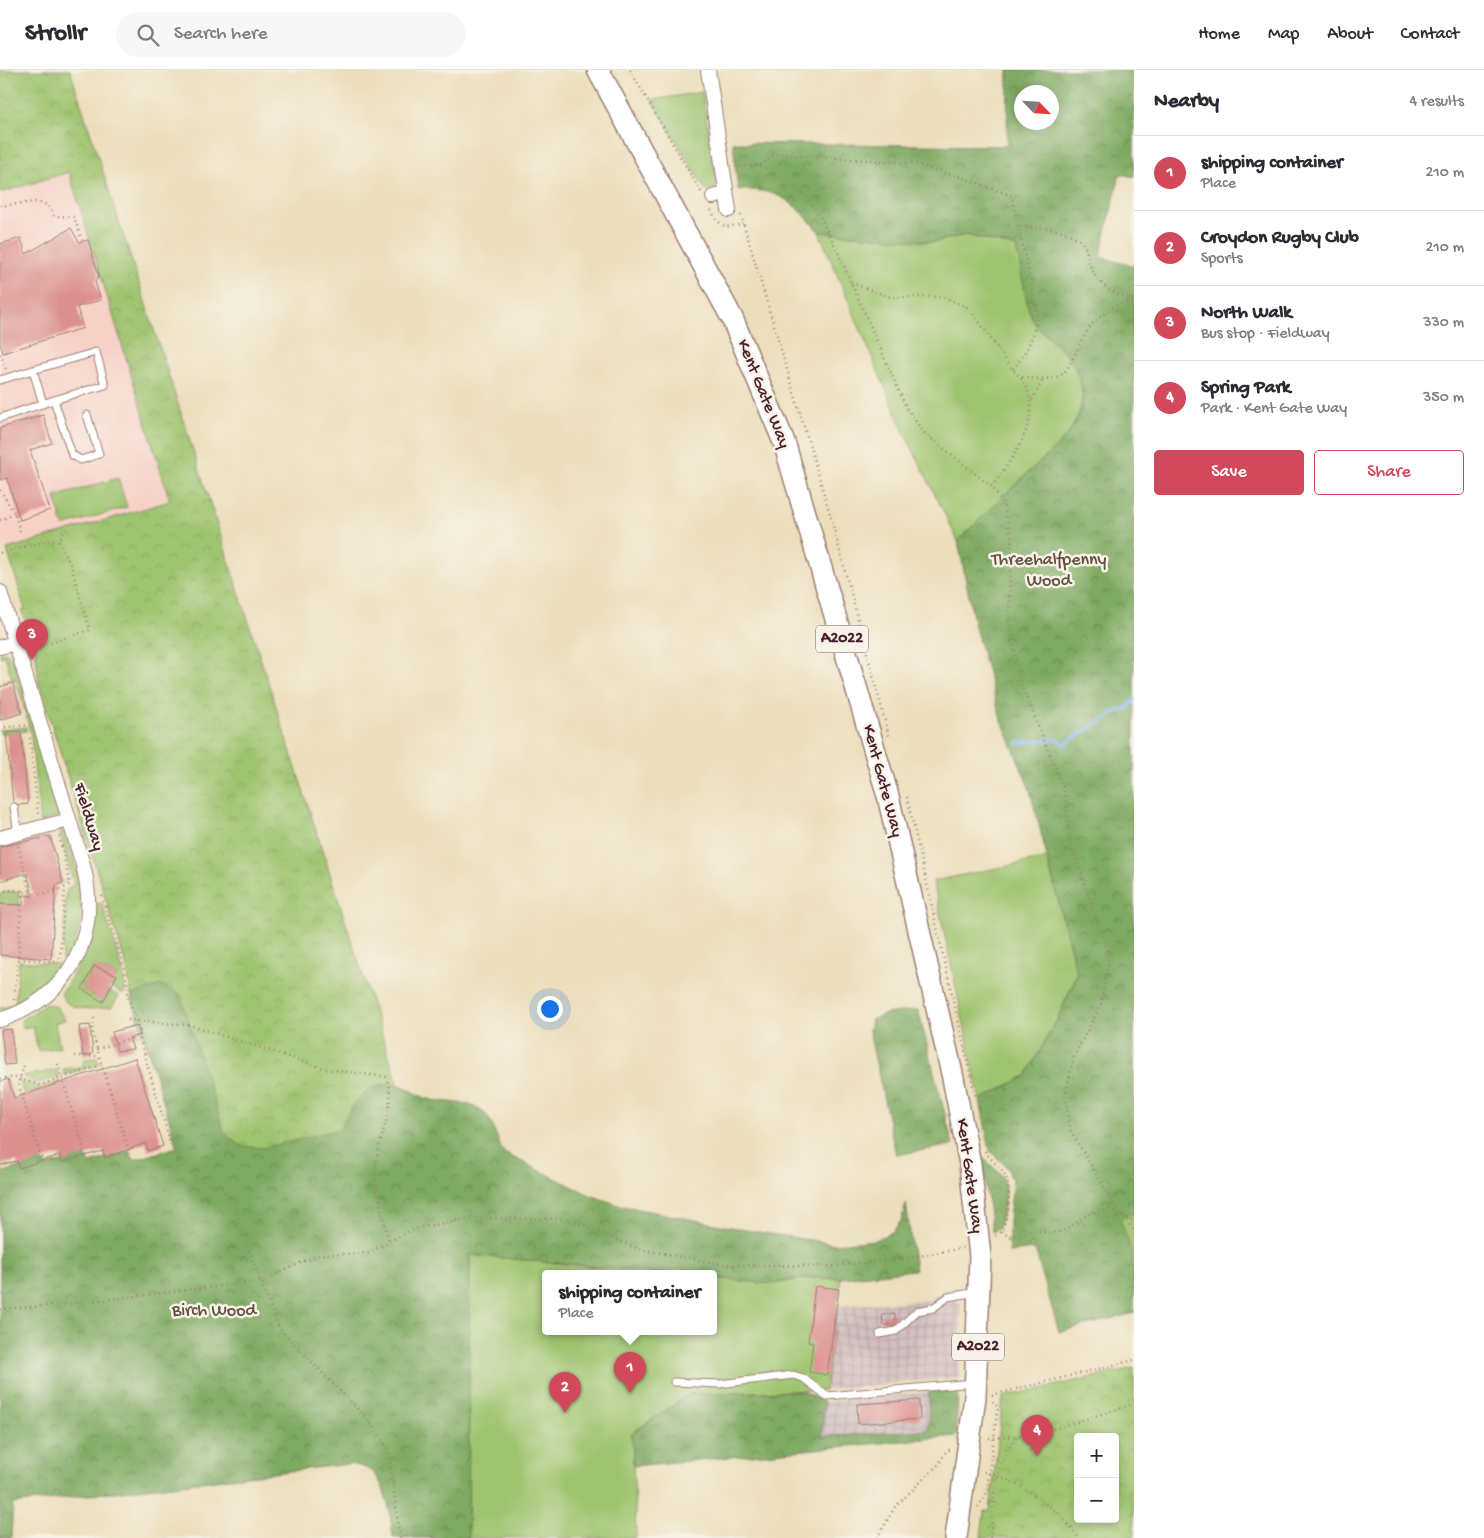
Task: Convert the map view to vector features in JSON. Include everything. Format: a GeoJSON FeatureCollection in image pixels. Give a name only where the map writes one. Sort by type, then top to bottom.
{"type":"FeatureCollection","features":[{"type":"Feature","properties":{"kind":"main road","name":"Kent Gate Way"},"geometry":{"type":"LineString","coordinates":[[598,70],[732,318],[784,442],[888,796],[953,1078],[970,1164],[979,1245],[976,1390],[956,1538]]}},
{"type":"Feature","properties":{"kind":"street"},"geometry":{"type":"LineString","coordinates":[[708,70],[713,199],[729,210]]}},
{"type":"Feature","properties":{"kind":"street","name":"Fieldway"},"geometry":{"type":"LineString","coordinates":[[0,592],[17,648],[63,822],[87,879],[88,920],[83,943],[73,964],[46,996],[25,1010],[0,1020]]}},
{"type":"Feature","properties":{"kind":"street"},"geometry":{"type":"LineString","coordinates":[[0,647],[17,648]]}},
{"type":"Feature","properties":{"kind":"street"},"geometry":{"type":"LineString","coordinates":[[0,838],[63,822]]}},
{"type":"Feature","properties":{"kind":"lane"},"geometry":{"type":"LineString","coordinates":[[0,380],[96,352],[105,385],[0,418]]}},
{"type":"Feature","properties":{"kind":"lane"},"geometry":{"type":"LineString","coordinates":[[33,370],[43,404]]}},
{"type":"Feature","properties":{"kind":"lane"},"geometry":{"type":"LineString","coordinates":[[54,400],[72,455],[81,460],[99,454],[87,415]]}},
{"type":"Feature","properties":{"kind":"lane"},"geometry":{"type":"LineString","coordinates":[[14,807],[17,835]]}},
{"type":"Feature","properties":{"kind":"lane"},"geometry":{"type":"LineString","coordinates":[[880,1334],[896,1331],[917,1311],[933,1308],[948,1297],[979,1292]]}},
{"type":"Feature","properties":{"kind":"lane"},"geometry":{"type":"LineString","coordinates":[[674,1382],[719,1384],[793,1375],[803,1378],[827,1396],[976,1390]]}},
{"type":"Feature","properties":{"kind":"path"},"geometry":{"type":"LineString","coordinates":[[630,70],[713,199],[717,221],[726,227],[743,224]]}},
{"type":"Feature","properties":{"kind":"path"},"geometry":{"type":"LineString","coordinates":[[761,165],[775,154],[912,163],[961,177],[1012,196],[1036,318],[1033,334],[1025,355],[1013,370]]}},
{"type":"Feature","properties":{"kind":"path"},"geometry":{"type":"LineString","coordinates":[[729,166],[761,165],[804,194],[820,217],[906,407],[923,432],[992,486],[1003,503],[1011,536],[1009,620],[1020,679],[1065,792],[1069,838],[1109,956],[1101,1004],[1074,1056],[1065,1096],[1071,1131],[1118,1212]]}},
{"type":"Feature","properties":{"kind":"path"},"geometry":{"type":"LineString","coordinates":[[0,206],[35,202],[48,205],[54,216],[74,217],[82,240]]}},
{"type":"Feature","properties":{"kind":"path"},"geometry":{"type":"LineString","coordinates":[[1018,226],[1066,233],[1078,239],[1086,248],[1094,276],[1111,291],[1133,298]]}},
{"type":"Feature","properties":{"kind":"path"},"geometry":{"type":"LineString","coordinates":[[851,283],[890,297],[943,297],[969,308],[1013,370],[1022,377],[1032,400]]}},
{"type":"Feature","properties":{"kind":"path"},"geometry":{"type":"LineString","coordinates":[[1022,377],[1043,380],[1056,379],[1067,371],[1088,329],[1111,308],[1133,298]]}},
{"type":"Feature","properties":{"kind":"path"},"geometry":{"type":"LineString","coordinates":[[0,354],[4,360],[9,377]]}},
{"type":"Feature","properties":{"kind":"path"},"geometry":{"type":"LineString","coordinates":[[0,362],[4,360]]}},
{"type":"Feature","properties":{"kind":"path"},"geometry":{"type":"LineString","coordinates":[[992,486],[1016,456],[1028,425],[1032,400],[1043,380]]}},
{"type":"Feature","properties":{"kind":"path"},"geometry":{"type":"LineString","coordinates":[[0,490],[15,514],[20,531]]}},
{"type":"Feature","properties":{"kind":"path"},"geometry":{"type":"LineString","coordinates":[[0,520],[15,514]]}},
{"type":"Feature","properties":{"kind":"path"},"geometry":{"type":"LineString","coordinates":[[58,542],[65,528]]}},
{"type":"Feature","properties":{"kind":"path"},"geometry":{"type":"LineString","coordinates":[[0,553],[50,540],[58,542],[71,566],[90,630],[17,648]]}},
{"type":"Feature","properties":{"kind":"path"},"geometry":{"type":"LineString","coordinates":[[0,728],[27,725],[40,828]]}},
{"type":"Feature","properties":{"kind":"path"},"geometry":{"type":"LineString","coordinates":[[18,959],[60,962],[65,888],[71,881],[63,822]]}},
{"type":"Feature","properties":{"kind":"path"},"geometry":{"type":"LineString","coordinates":[[17,835],[30,893]]}},
{"type":"Feature","properties":{"kind":"path"},"geometry":{"type":"LineString","coordinates":[[87,879],[96,878],[125,971],[128,996],[142,1035],[97,1049]]}},
{"type":"Feature","properties":{"kind":"path"},"geometry":{"type":"LineString","coordinates":[[0,892],[14,889],[30,893],[42,893],[65,888]]}},
{"type":"Feature","properties":{"kind":"path"},"geometry":{"type":"LineString","coordinates":[[9,1004],[14,1001],[22,890]]}},
{"type":"Feature","properties":{"kind":"path"},"geometry":{"type":"LineString","coordinates":[[94,1018],[92,1030],[129,1152]]}},
{"type":"Feature","properties":{"kind":"path"},"geometry":{"type":"LineString","coordinates":[[128,1020],[190,1025],[326,1069],[386,1077],[390,1094],[376,1165],[380,1204],[389,1242]]}},
{"type":"Feature","properties":{"kind":"path"},"geometry":{"type":"LineString","coordinates":[[139,1036],[172,1149],[184,1168],[204,1182],[220,1188],[234,1200],[242,1233],[280,1328],[369,1421],[388,1449],[400,1538]]}},
{"type":"Feature","properties":{"kind":"path"},"geometry":{"type":"LineString","coordinates":[[75,1056],[99,1056]]}},
{"type":"Feature","properties":{"kind":"path"},"geometry":{"type":"LineString","coordinates":[[58,1064],[86,1157]]}},
{"type":"Feature","properties":{"kind":"path"},"geometry":{"type":"LineString","coordinates":[[0,1079],[10,1076],[37,1085],[102,1065]]}},
{"type":"Feature","properties":{"kind":"path"},"geometry":{"type":"LineString","coordinates":[[24,1066],[18,1078],[42,1160]]}},
{"type":"Feature","properties":{"kind":"path"},"geometry":{"type":"LineString","coordinates":[[1002,1231],[1009,1237],[1032,1231],[1046,1234],[1061,1231],[1087,1213],[1105,1209],[1118,1212],[1134,1221]]}},
{"type":"Feature","properties":{"kind":"path"},"geometry":{"type":"LineString","coordinates":[[0,1309],[70,1304],[262,1281],[317,1255],[368,1253],[413,1229],[480,1218],[568,1219],[639,1249],[726,1264],[833,1266],[909,1258],[979,1245]]}},
{"type":"Feature","properties":{"kind":"path"},"geometry":{"type":"LineString","coordinates":[[1128,1219],[1134,1232]]}},
{"type":"Feature","properties":{"kind":"path"},"geometry":{"type":"LineString","coordinates":[[976,1390],[1134,1360]]}},
{"type":"Feature","properties":{"kind":"path"},"geometry":{"type":"LineString","coordinates":[[989,1438],[1034,1435],[1134,1404]]}},
{"type":"Feature","properties":{"kind":"path"},"geometry":{"type":"LineString","coordinates":[[990,1538],[998,1476],[1008,1447],[1019,1436]]}},
{"type":"Feature","properties":{"kind":"path"},"geometry":{"type":"LineString","coordinates":[[877,1538],[895,1507],[939,1464],[946,1451],[968,1449]]}},
{"type":"Feature","properties":{"kind":"path"},"geometry":{"type":"LineString","coordinates":[[984,1472],[998,1476],[1030,1493],[1054,1510],[1079,1538]]}},
{"type":"Feature","properties":{"kind":"shaded area"},"geometry":{"type":"Polygon","coordinates":[[[0,70],[41,70],[170,501],[7,549],[0,547],[0,70]]]}},
{"type":"Feature","properties":{"kind":"shaded area"},"geometry":{"type":"Polygon","coordinates":[[[956,1289],[956,1301],[961,1305],[959,1377],[825,1390],[837,1306],[930,1300],[944,1291],[956,1289]]]}},
{"type":"Feature","properties":{"kind":"shaded area"},"geometry":{"type":"Polygon","coordinates":[[[929,1392],[928,1430],[822,1437],[824,1402],[929,1392]]]}},
{"type":"Feature","properties":{"kind":"green space"},"geometry":{"type":"Polygon","coordinates":[[[0,70],[70,70],[398,1084],[387,1084],[369,1090],[349,1111],[340,1129],[263,1148],[242,1146],[225,1134],[180,994],[161,985],[131,995],[128,971],[39,683],[36,652],[22,611],[25,610],[7,549],[170,501],[69,172],[0,193],[0,70]]]}},
{"type":"Feature","properties":{"kind":"green space","name":"Threehalfpenny Wood"},"geometry":{"type":"Polygon","coordinates":[[[1008,70],[1134,70],[1134,177],[1120,174],[1100,257],[1134,266],[1134,1313],[1059,1332],[1035,1249],[1009,1252],[1009,1220],[1013,1183],[1008,1168],[990,1151],[980,1100],[1026,1076],[1059,1016],[1077,974],[1030,790],[1000,716],[975,627],[958,541],[1061,442],[1072,428],[1079,414],[1082,397],[1080,379],[1067,354],[1033,321],[1028,307],[1016,247],[966,235],[933,242],[819,232],[802,212],[775,194],[752,190],[738,190],[733,143],[1007,146],[1008,70]]]}},
{"type":"Feature","properties":{"kind":"green space"},"geometry":{"type":"Polygon","coordinates":[[[702,92],[718,188],[706,191],[652,100],[702,92]]]}},
{"type":"Feature","properties":{"kind":"green space"},"geometry":{"type":"Polygon","coordinates":[[[819,232],[933,242],[966,235],[1016,247],[1033,320],[1052,342],[1070,357],[1079,376],[1083,395],[1078,416],[1067,438],[958,541],[903,430],[819,232]]]}},
{"type":"Feature","properties":{"kind":"green space"},"geometry":{"type":"Polygon","coordinates":[[[118,478],[127,507],[63,526],[55,497],[118,478]]]}},
{"type":"Feature","properties":{"kind":"green space","name":"Birch Wood"},"geometry":{"type":"Polygon","coordinates":[[[25,610],[340,1129],[355,1103],[370,1089],[388,1083],[398,1084],[429,1099],[463,1103],[481,1110],[492,1124],[504,1153],[590,1195],[619,1205],[746,1230],[835,1244],[875,1240],[892,1232],[901,1221],[906,1203],[915,1270],[841,1278],[807,1278],[771,1284],[717,1278],[717,1270],[632,1270],[470,1255],[468,1538],[393,1538],[387,1500],[380,1482],[368,1469],[349,1464],[13,1504],[11,1538],[0,1538],[0,1167],[4,1172],[42,1160],[47,1166],[85,1155],[90,1163],[129,1151],[134,1160],[177,1147],[131,995],[128,971],[39,683],[36,652],[22,611],[25,610]]]}},
{"type":"Feature","properties":{"kind":"green space"},"geometry":{"type":"Polygon","coordinates":[[[6,652],[13,659],[60,809],[58,816],[40,823],[31,735],[16,679],[12,680],[5,656],[0,657],[0,653],[6,652]]]}},
{"type":"Feature","properties":{"kind":"green space"},"geometry":{"type":"Polygon","coordinates":[[[26,727],[26,731],[0,734],[0,730],[26,727]]]}},
{"type":"Feature","properties":{"kind":"green space"},"geometry":{"type":"Polygon","coordinates":[[[59,829],[67,837],[76,869],[81,899],[79,929],[67,960],[62,959],[66,893],[68,888],[74,885],[59,829]]]}},
{"type":"Feature","properties":{"kind":"green space"},"geometry":{"type":"Polygon","coordinates":[[[1047,858],[1077,974],[1059,1016],[1026,1076],[980,1100],[933,881],[1047,858]]]}},
{"type":"Feature","properties":{"kind":"green space"},"geometry":{"type":"Polygon","coordinates":[[[11,891],[19,893],[19,905],[0,904],[0,894],[11,891]]]}},
{"type":"Feature","properties":{"kind":"green space"},"geometry":{"type":"Polygon","coordinates":[[[102,903],[123,972],[125,992],[123,994],[111,987],[117,975],[94,966],[82,989],[103,1002],[109,991],[119,996],[112,1007],[90,1009],[76,1007],[64,1000],[61,994],[86,953],[93,930],[96,904],[102,903]]]}},
{"type":"Feature","properties":{"kind":"green space"},"geometry":{"type":"Polygon","coordinates":[[[19,961],[58,964],[60,972],[48,985],[33,996],[0,1012],[0,1008],[12,1006],[15,1002],[19,961]]]}},
{"type":"Feature","properties":{"kind":"green space"},"geometry":{"type":"Polygon","coordinates":[[[46,1004],[57,1007],[65,1020],[55,1023],[60,1047],[38,1051],[33,1026],[23,1028],[21,1020],[46,1004]]]}},
{"type":"Feature","properties":{"kind":"green space"},"geometry":{"type":"Polygon","coordinates":[[[918,1010],[953,1145],[896,1155],[869,1031],[871,1020],[885,1014],[918,1010]]]}},
{"type":"Feature","properties":{"kind":"green space"},"geometry":{"type":"Polygon","coordinates":[[[95,1058],[99,1060],[98,1065],[64,1075],[63,1069],[82,1067],[84,1059],[95,1058]]]}},
{"type":"Feature","properties":{"kind":"green space"},"geometry":{"type":"Polygon","coordinates":[[[57,1070],[59,1077],[37,1083],[22,1076],[57,1070]]]}},
{"type":"Feature","properties":{"kind":"green space"},"geometry":{"type":"Polygon","coordinates":[[[21,1081],[39,1087],[60,1081],[61,1084],[24,1095],[21,1081]]]}},
{"type":"Feature","properties":{"kind":"green space"},"geometry":{"type":"Polygon","coordinates":[[[982,1157],[1000,1174],[1005,1189],[1000,1223],[998,1229],[992,1232],[982,1157]]]}},
{"type":"Feature","properties":{"kind":"green space"},"geometry":{"type":"Polygon","coordinates":[[[1134,1212],[1134,1258],[1120,1219],[1134,1212]]]}},
{"type":"Feature","properties":{"kind":"green space"},"geometry":{"type":"Polygon","coordinates":[[[470,1255],[632,1270],[542,1270],[542,1335],[717,1335],[717,1278],[771,1284],[807,1278],[841,1278],[825,1390],[690,1394],[632,1433],[636,1538],[468,1538],[470,1255]]]}},
{"type":"Feature","properties":{"kind":"green space"},"geometry":{"type":"Polygon","coordinates":[[[1134,1368],[1134,1538],[981,1538],[984,1511],[990,1511],[1003,1397],[1134,1368]]]}},
{"type":"Feature","properties":{"kind":"green space"},"geometry":{"type":"Polygon","coordinates":[[[958,1390],[956,1436],[633,1466],[632,1433],[690,1394],[803,1391],[824,1402],[822,1437],[928,1430],[929,1392],[958,1390]]]}},
{"type":"Feature","properties":{"kind":"building"},"geometry":{"type":"Polygon","coordinates":[[[71,228],[79,242],[88,240],[99,276],[95,282],[101,300],[77,307],[83,328],[3,353],[0,343],[0,244],[21,238],[26,254],[71,228]]]}},
{"type":"Feature","properties":{"kind":"building"},"geometry":{"type":"Polygon","coordinates":[[[43,415],[52,443],[30,450],[50,510],[20,520],[7,478],[0,480],[0,428],[43,415]]]}},
{"type":"Feature","properties":{"kind":"building"},"geometry":{"type":"Polygon","coordinates":[[[13,683],[22,713],[0,720],[0,687],[13,683]]]}},
{"type":"Feature","properties":{"kind":"building"},"geometry":{"type":"Polygon","coordinates":[[[21,731],[28,804],[19,805],[13,802],[6,733],[21,731]]]}},
{"type":"Feature","properties":{"kind":"building"},"geometry":{"type":"Polygon","coordinates":[[[50,836],[63,883],[56,885],[51,959],[0,955],[0,904],[23,905],[24,895],[33,896],[27,873],[0,881],[0,847],[50,836]]]}},
{"type":"Feature","properties":{"kind":"building"},"geometry":{"type":"Polygon","coordinates":[[[94,966],[117,975],[103,1002],[82,989],[94,966]]]}},
{"type":"Feature","properties":{"kind":"building"},"geometry":{"type":"Polygon","coordinates":[[[90,1025],[93,1054],[83,1056],[79,1026],[90,1025]]]}},
{"type":"Feature","properties":{"kind":"building"},"geometry":{"type":"Polygon","coordinates":[[[137,1025],[140,1035],[129,1038],[133,1049],[117,1051],[112,1032],[137,1025]]]}},
{"type":"Feature","properties":{"kind":"building"},"geometry":{"type":"Polygon","coordinates":[[[11,1029],[15,1064],[5,1065],[1,1030],[11,1029]]]}},
{"type":"Feature","properties":{"kind":"building"},"geometry":{"type":"Polygon","coordinates":[[[135,1058],[163,1146],[148,1151],[146,1143],[105,1158],[103,1151],[62,1162],[60,1155],[19,1168],[17,1161],[0,1165],[0,1082],[8,1079],[14,1098],[135,1058]]]}},
{"type":"Feature","properties":{"kind":"building"},"geometry":{"type":"Polygon","coordinates":[[[815,1286],[839,1289],[827,1375],[809,1372],[813,1343],[808,1342],[815,1286]]]}},
{"type":"Feature","properties":{"kind":"building"},"geometry":{"type":"Polygon","coordinates":[[[895,1314],[895,1325],[883,1325],[882,1315],[895,1314]]]}},
{"type":"Feature","properties":{"kind":"building"},"geometry":{"type":"Polygon","coordinates":[[[919,1400],[920,1419],[858,1424],[857,1404],[919,1400]]]}},
{"type":"Feature","properties":{"kind":"waterway"},"geometry":{"type":"LineString","coordinates":[[1018,743],[1056,739],[1064,744],[1116,712],[1128,708],[1134,700]]}},
{"type":"Feature","properties":{"kind":"place","name":"North Walk"},"geometry":{"type":"Point","coordinates":[32,660]}},
{"type":"Feature","properties":{"kind":"place","name":"shipping container"},"geometry":{"type":"Point","coordinates":[630,1393]}},
{"type":"Feature","properties":{"kind":"place","name":"Croydon Rugby Club"},"geometry":{"type":"Point","coordinates":[565,1413]}},
{"type":"Feature","properties":{"kind":"place","name":"Spring Park"},"geometry":{"type":"Point","coordinates":[1037,1456]}}]}
